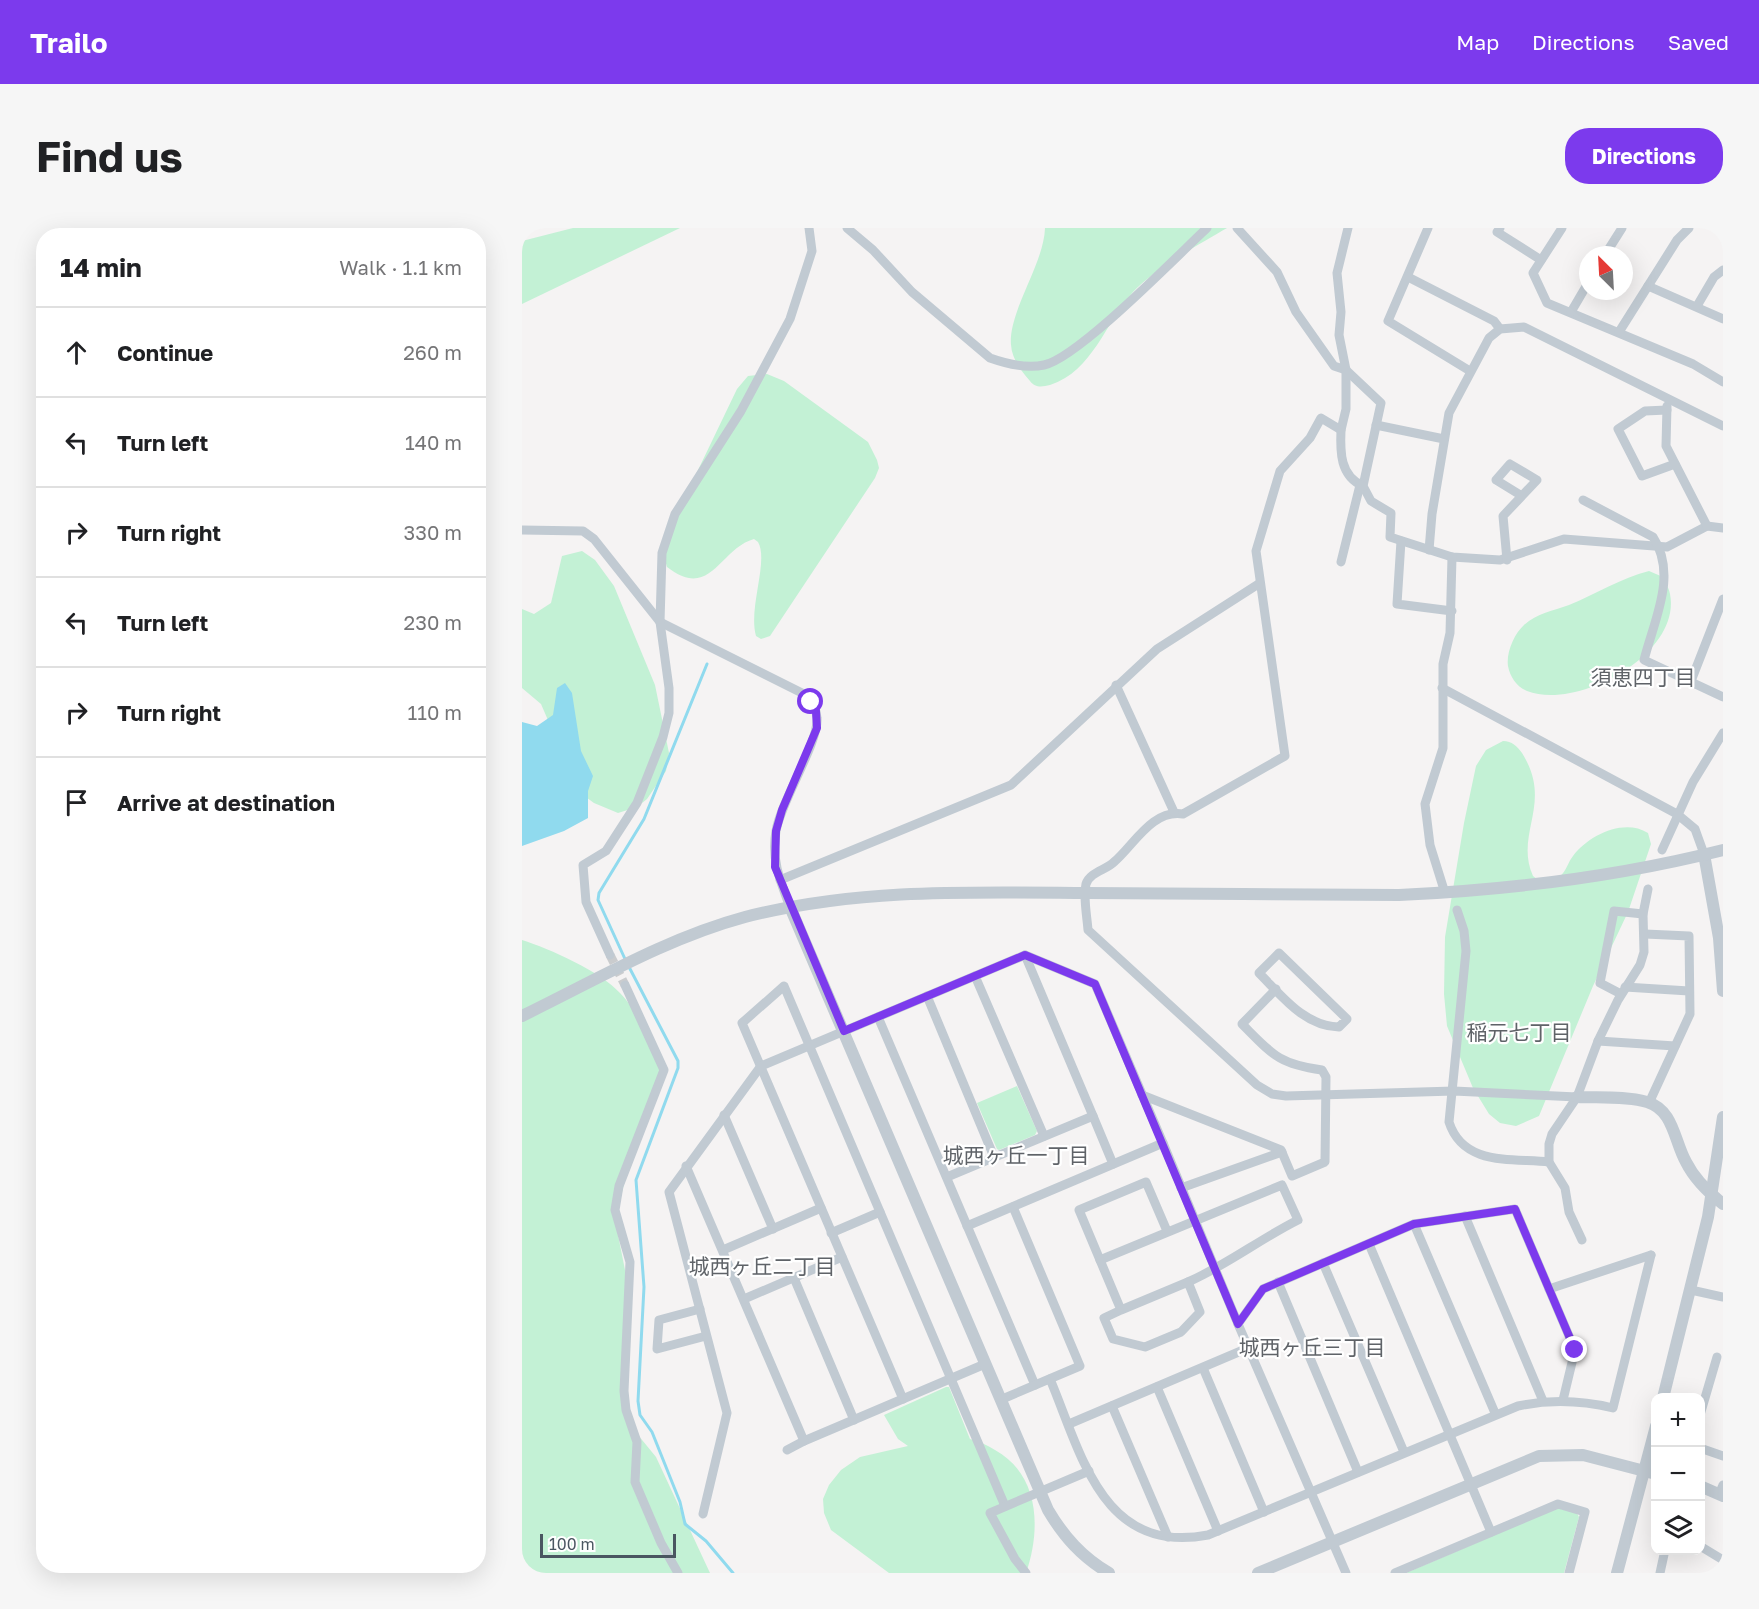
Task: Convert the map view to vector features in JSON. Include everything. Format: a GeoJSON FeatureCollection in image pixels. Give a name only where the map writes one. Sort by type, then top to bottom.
{"type":"FeatureCollection","features":[{"type":"Feature","properties":{"kind":"street"},"geometry":{"type":"LineString","coordinates":[[610,955],[586,902],[583,865],[606,851],[637,803],[663,736],[669,713],[669,688],[660,622],[662,552],[675,514],[741,411],[789,319],[812,251],[809,228]]}},
{"type":"Feature","properties":{"kind":"street"},"geometry":{"type":"LineString","coordinates":[[847,228],[873,250],[912,292],[990,358],[1006,364],[1035,366],[1055,361],[1079,345],[1207,228]]}},
{"type":"Feature","properties":{"kind":"street"},"geometry":{"type":"LineString","coordinates":[[1237,228],[1277,272],[1296,312],[1334,366],[1346,370],[1381,403],[1341,562]]}},
{"type":"Feature","properties":{"kind":"street"},"geometry":{"type":"LineString","coordinates":[[1348,228],[1337,273],[1341,312],[1339,335],[1346,370],[1346,409],[1341,430],[1342,460],[1350,479],[1362,485],[1371,501],[1391,513],[1390,537],[1452,557],[1507,560],[1564,539],[1667,547],[1707,526],[1723,528]]}},
{"type":"Feature","properties":{"kind":"street"},"geometry":{"type":"LineString","coordinates":[[1428,228],[1388,321],[1470,371]]}},
{"type":"Feature","properties":{"kind":"street"},"geometry":{"type":"LineString","coordinates":[[1500,228],[1497,232],[1541,260]]}},
{"type":"Feature","properties":{"kind":"street"},"geometry":{"type":"LineString","coordinates":[[1562,228],[1533,273],[1547,303],[1693,364],[1723,382]]}},
{"type":"Feature","properties":{"kind":"street"},"geometry":{"type":"LineString","coordinates":[[1611,246],[1622,228]]}},
{"type":"Feature","properties":{"kind":"street"},"geometry":{"type":"LineString","coordinates":[[1619,332],[1677,240],[1689,228]]}},
{"type":"Feature","properties":{"kind":"street"},"geometry":{"type":"LineString","coordinates":[[1697,306],[1705,290],[1723,270]]}},
{"type":"Feature","properties":{"kind":"street"},"geometry":{"type":"LineString","coordinates":[[1408,277],[1494,321],[1500,329]]}},
{"type":"Feature","properties":{"kind":"street"},"geometry":{"type":"LineString","coordinates":[[1647,286],[1723,319]]}},
{"type":"Feature","properties":{"kind":"street"},"geometry":{"type":"LineString","coordinates":[[1570,312],[1579,298]]}},
{"type":"Feature","properties":{"kind":"street"},"geometry":{"type":"LineString","coordinates":[[1430,550],[1449,412],[1489,338],[1500,329],[1524,327],[1723,426]]}},
{"type":"Feature","properties":{"kind":"street"},"geometry":{"type":"LineString","coordinates":[[1668,398],[1666,446],[1707,526]]}},
{"type":"Feature","properties":{"kind":"street"},"geometry":{"type":"LineString","coordinates":[[1667,410],[1645,411],[1618,429],[1642,476],[1675,464]]}},
{"type":"Feature","properties":{"kind":"street"},"geometry":{"type":"LineString","coordinates":[[1341,430],[1321,418],[1310,438],[1280,471],[1256,551],[1286,756],[1183,814],[1174,812],[1156,820],[1115,862],[1090,876],[1086,893],[1088,930],[1257,1085],[1272,1094],[1325,1097],[1454,1091],[1630,1099],[1649,1103],[1665,1115],[1686,1164],[1712,1195],[1723,1204]]}},
{"type":"Feature","properties":{"kind":"street"},"geometry":{"type":"LineString","coordinates":[[1376,425],[1444,439]]}},
{"type":"Feature","properties":{"kind":"street"},"geometry":{"type":"LineString","coordinates":[[1507,560],[1503,516],[1522,496]]}},
{"type":"Feature","properties":{"kind":"street"},"geometry":{"type":"LineString","coordinates":[[1583,500],[1653,537],[1659,547],[1666,576],[1644,660],[1723,697]]}},
{"type":"Feature","properties":{"kind":"street"},"geometry":{"type":"LineString","coordinates":[[522,530],[583,531],[594,539],[660,622],[804,694],[816,711],[817,728],[782,810],[776,831],[775,867],[1039,1491],[1067,1540],[1094,1564],[1109,1573]]}},
{"type":"Feature","properties":{"kind":"street"},"geometry":{"type":"LineString","coordinates":[[1401,541],[1397,604],[1452,611]]}},
{"type":"Feature","properties":{"kind":"street"},"geometry":{"type":"LineString","coordinates":[[1445,893],[1430,845],[1425,804],[1443,748],[1443,664],[1452,611],[1452,557]]}},
{"type":"Feature","properties":{"kind":"street"},"geometry":{"type":"LineString","coordinates":[[780,880],[1011,785],[1156,649],[1260,583]]}},
{"type":"Feature","properties":{"kind":"street"},"geometry":{"type":"LineString","coordinates":[[1691,681],[1723,599]]}},
{"type":"Feature","properties":{"kind":"street"},"geometry":{"type":"LineString","coordinates":[[1116,685],[1174,812]]}},
{"type":"Feature","properties":{"kind":"street"},"geometry":{"type":"LineString","coordinates":[[1442,688],[1677,814],[1695,829],[1704,854],[1719,938],[1723,991]]}},
{"type":"Feature","properties":{"kind":"street"},"geometry":{"type":"LineString","coordinates":[[1662,850],[1677,814],[1723,732]]}},
{"type":"Feature","properties":{"kind":"street"},"geometry":{"type":"LineString","coordinates":[[522,1016],[664,947],[743,918],[790,907],[879,894],[1400,896],[1549,884],[1647,868],[1723,850]]}},
{"type":"Feature","properties":{"kind":"street"},"geometry":{"type":"LineString","coordinates":[[1582,1240],[1569,1212],[1565,1188],[1549,1162],[1552,1134],[1577,1097],[1598,1041],[1623,991],[1640,965],[1645,934],[1643,914],[1648,889]]}},
{"type":"Feature","properties":{"kind":"street"},"geometry":{"type":"LineString","coordinates":[[1457,910],[1464,931],[1466,951],[1454,1091],[1449,1122],[1453,1135],[1461,1145],[1475,1154],[1549,1162]]}},
{"type":"Feature","properties":{"kind":"street"},"geometry":{"type":"LineString","coordinates":[[1643,914],[1614,911],[1600,983],[1623,991],[1689,991]]}},
{"type":"Feature","properties":{"kind":"street"},"geometry":{"type":"LineString","coordinates":[[1645,934],[1689,936],[1690,1014],[1649,1103]]}},
{"type":"Feature","properties":{"kind":"street"},"geometry":{"type":"LineString","coordinates":[[1279,953],[1347,1019],[1339,1027],[1325,1027],[1310,1021],[1275,989],[1259,973],[1279,953]]}},
{"type":"Feature","properties":{"kind":"street"},"geometry":{"type":"LineString","coordinates":[[1025,955],[1113,1164]]}},
{"type":"Feature","properties":{"kind":"street"},"geometry":{"type":"LineString","coordinates":[[703,1514],[727,1413],[669,1192],[761,1066],[1025,955],[1095,984],[1248,1348],[1346,1573]]}},
{"type":"Feature","properties":{"kind":"street"},"geometry":{"type":"LineString","coordinates":[[975,976],[1044,1136]]}},
{"type":"Feature","properties":{"kind":"street"},"geometry":{"type":"LineString","coordinates":[[625,985],[664,1070],[628,1163],[616,1202],[617,1219],[630,1262],[624,1391],[626,1410],[637,1442],[635,1482],[661,1543],[678,1573]]}},
{"type":"Feature","properties":{"kind":"street"},"geometry":{"type":"LineString","coordinates":[[903,1399],[742,1023],[784,986],[1005,1506]]}},
{"type":"Feature","properties":{"kind":"street"},"geometry":{"type":"LineString","coordinates":[[1142,1095],[1282,1152],[1292,1176],[1325,1162],[1326,1077],[1322,1070],[1287,1064],[1272,1054],[1242,1024],[1275,989]]}},
{"type":"Feature","properties":{"kind":"street"},"geometry":{"type":"LineString","coordinates":[[927,996],[994,1157]]}},
{"type":"Feature","properties":{"kind":"street"},"geometry":{"type":"LineString","coordinates":[[878,1017],[1035,1385]]}},
{"type":"Feature","properties":{"kind":"street"},"geometry":{"type":"LineString","coordinates":[[1598,1041],[1675,1046]]}},
{"type":"Feature","properties":{"kind":"street"},"geometry":{"type":"LineString","coordinates":[[724,1115],[772,1229]]}},
{"type":"Feature","properties":{"kind":"street"},"geometry":{"type":"LineString","coordinates":[[946,1177],[1093,1116]]}},
{"type":"Feature","properties":{"kind":"street"},"geometry":{"type":"LineString","coordinates":[[1664,1393],[1691,1290],[1712,1195],[1723,1117]]}},
{"type":"Feature","properties":{"kind":"street"},"geometry":{"type":"LineString","coordinates":[[967,1226],[1162,1143]]}},
{"type":"Feature","properties":{"kind":"street"},"geometry":{"type":"LineString","coordinates":[[1181,1188],[1282,1152]]}},
{"type":"Feature","properties":{"kind":"street"},"geometry":{"type":"LineString","coordinates":[[686,1166],[804,1441]]}},
{"type":"Feature","properties":{"kind":"street"},"geometry":{"type":"LineString","coordinates":[[1121,1310],[1079,1210],[1146,1182],[1167,1231]]}},
{"type":"Feature","properties":{"kind":"street"},"geometry":{"type":"LineString","coordinates":[[1100,1260],[1282,1185],[1298,1220],[1215,1270],[1104,1318],[1113,1339],[1145,1347],[1181,1332],[1200,1312],[1188,1282]]}},
{"type":"Feature","properties":{"kind":"street"},"geometry":{"type":"LineString","coordinates":[[1000,1400],[1080,1365],[1013,1207]]}},
{"type":"Feature","properties":{"kind":"street"},"geometry":{"type":"LineString","coordinates":[[723,1250],[821,1208]]}},
{"type":"Feature","properties":{"kind":"street"},"geometry":{"type":"LineString","coordinates":[[1238,1324],[1263,1289],[1414,1224],[1515,1209],[1575,1350],[1563,1400]]}},
{"type":"Feature","properties":{"kind":"street"},"geometry":{"type":"LineString","coordinates":[[831,1233],[880,1212]]}},
{"type":"Feature","properties":{"kind":"street"},"geometry":{"type":"LineString","coordinates":[[1465,1216],[1543,1401]]}},
{"type":"Feature","properties":{"kind":"street"},"geometry":{"type":"LineString","coordinates":[[1414,1224],[1495,1413]]}},
{"type":"Feature","properties":{"kind":"street"},"geometry":{"type":"LineString","coordinates":[[1369,1244],[1491,1532]]}},
{"type":"Feature","properties":{"kind":"street"},"geometry":{"type":"LineString","coordinates":[[1050,1379],[1089,1471],[1109,1506],[1127,1522],[1168,1537],[1194,1538],[1264,1512],[1495,1413],[1543,1401],[1563,1400],[1586,1401],[1613,1408],[1651,1255],[1549,1289]]}},
{"type":"Feature","properties":{"kind":"street"},"geometry":{"type":"LineString","coordinates":[[744,1299],[842,1257]]}},
{"type":"Feature","properties":{"kind":"street"},"geometry":{"type":"LineString","coordinates":[[1323,1263],[1404,1452]]}},
{"type":"Feature","properties":{"kind":"street"},"geometry":{"type":"LineString","coordinates":[[794,1278],[854,1420]]}},
{"type":"Feature","properties":{"kind":"street"},"geometry":{"type":"LineString","coordinates":[[1278,1282],[1358,1472]]}},
{"type":"Feature","properties":{"kind":"street"},"geometry":{"type":"LineString","coordinates":[[1691,1290],[1723,1297]]}},
{"type":"Feature","properties":{"kind":"street"},"geometry":{"type":"LineString","coordinates":[[700,1309],[659,1320],[657,1349],[706,1336]]}},
{"type":"Feature","properties":{"kind":"street"},"geometry":{"type":"LineString","coordinates":[[1069,1424],[1248,1348]]}},
{"type":"Feature","properties":{"kind":"street"},"geometry":{"type":"LineString","coordinates":[[1705,1403],[1718,1363]]}},
{"type":"Feature","properties":{"kind":"street"},"geometry":{"type":"LineString","coordinates":[[787,1450],[985,1364]]}},
{"type":"Feature","properties":{"kind":"street"},"geometry":{"type":"LineString","coordinates":[[1203,1368],[1264,1512]]}},
{"type":"Feature","properties":{"kind":"street"},"geometry":{"type":"LineString","coordinates":[[1157,1387],[1218,1531]]}},
{"type":"Feature","properties":{"kind":"street"},"geometry":{"type":"LineString","coordinates":[[1112,1406],[1168,1537]]}},
{"type":"Feature","properties":{"kind":"street"},"geometry":{"type":"LineString","coordinates":[[1617,1573],[1650,1472],[1653,1447]]}},
{"type":"Feature","properties":{"kind":"street"},"geometry":{"type":"LineString","coordinates":[[1705,1449],[1723,1456]]}},
{"type":"Feature","properties":{"kind":"street"},"geometry":{"type":"LineString","coordinates":[[1258,1573],[1522,1461],[1562,1454],[1582,1455],[1650,1472]]}},
{"type":"Feature","properties":{"kind":"street"},"geometry":{"type":"LineString","coordinates":[[1026,1573],[1014,1559],[990,1513],[1089,1471]]}},
{"type":"Feature","properties":{"kind":"street"},"geometry":{"type":"LineString","coordinates":[[1705,1487],[1722,1492]]}},
{"type":"Feature","properties":{"kind":"street"},"geometry":{"type":"LineString","coordinates":[[1398,1572],[1558,1504],[1585,1512],[1569,1573]]}},
{"type":"Feature","properties":{"kind":"street"},"geometry":{"type":"LineString","coordinates":[[1705,1549],[1723,1560]]}},
{"type":"Feature","properties":{"kind":"street"},"geometry":{"type":"LineString","coordinates":[[1660,1573],[1664,1555]]}},
{"type":"Feature","properties":{"kind":"green space"},"geometry":{"type":"Polygon","coordinates":[[[573,228],[680,228],[522,304],[522,241],[573,228]]]}},
{"type":"Feature","properties":{"kind":"green space"},"geometry":{"type":"Polygon","coordinates":[[[1045,228],[1227,228],[1178,257],[1133,292],[1088,358],[1077,369],[1050,385],[1036,386],[1023,373],[1015,360],[1011,345],[1015,318],[1039,257],[1045,228]]]}},
{"type":"Feature","properties":{"kind":"green space"},"geometry":{"type":"Polygon","coordinates":[[[767,374],[784,381],[868,442],[879,468],[875,478],[770,636],[761,639],[756,636],[754,625],[761,561],[758,542],[754,539],[742,544],[714,570],[705,576],[694,578],[682,576],[667,567],[661,547],[737,389],[748,376],[767,374]]]}},
{"type":"Feature","properties":{"kind":"green space"},"geometry":{"type":"Polygon","coordinates":[[[582,551],[595,560],[614,586],[655,685],[669,753],[666,771],[647,799],[637,807],[618,813],[594,803],[579,792],[541,704],[522,688],[522,609],[534,614],[551,603],[562,556],[582,551]]]}},
{"type":"Feature","properties":{"kind":"green space"},"geometry":{"type":"Polygon","coordinates":[[[1649,571],[1663,577],[1668,587],[1669,616],[1660,637],[1643,656],[1622,672],[1597,685],[1572,693],[1548,695],[1527,691],[1514,681],[1509,670],[1508,655],[1514,638],[1524,625],[1540,615],[1649,571]]]}},
{"type":"Feature","properties":{"kind":"green space"},"geometry":{"type":"Polygon","coordinates":[[[1503,741],[1512,743],[1518,748],[1531,771],[1535,788],[1535,803],[1528,860],[1533,876],[1542,883],[1560,876],[1580,848],[1588,841],[1608,831],[1628,827],[1639,829],[1648,833],[1651,844],[1628,912],[1593,986],[1539,1116],[1516,1126],[1500,1123],[1489,1114],[1473,1088],[1447,1026],[1444,994],[1445,937],[1476,766],[1486,750],[1503,741]]]}},
{"type":"Feature","properties":{"kind":"green space"},"geometry":{"type":"Polygon","coordinates":[[[522,940],[588,969],[620,993],[639,1020],[661,1071],[635,1141],[615,1220],[628,1285],[621,1393],[629,1424],[656,1457],[710,1573],[522,1573],[522,940]]]}},
{"type":"Feature","properties":{"kind":"green space"},"geometry":{"type":"Polygon","coordinates":[[[1017,1086],[1037,1131],[1035,1135],[999,1150],[977,1103],[1017,1086]]]}},
{"type":"Feature","properties":{"kind":"green space"},"geometry":{"type":"Polygon","coordinates":[[[949,1387],[970,1439],[989,1446],[1010,1461],[1021,1474],[1029,1489],[1035,1522],[1031,1556],[1026,1573],[889,1573],[831,1530],[824,1513],[823,1499],[829,1485],[841,1470],[860,1457],[908,1446],[898,1439],[884,1415],[949,1387]]]}},
{"type":"Feature","properties":{"kind":"green space"},"geometry":{"type":"Polygon","coordinates":[[[1557,1508],[1577,1513],[1579,1517],[1564,1573],[1406,1573],[1557,1508]]]}},
{"type":"Feature","properties":{"kind":"water"},"geometry":{"type":"Polygon","coordinates":[[[565,683],[572,693],[581,751],[593,776],[588,791],[588,818],[564,831],[522,846],[522,722],[537,726],[553,715],[557,688],[565,683]]]}},
{"type":"Feature","properties":{"kind":"waterway"},"geometry":{"type":"LineString","coordinates":[[625,959],[598,900],[599,893],[644,819],[707,664]]}},
{"type":"Feature","properties":{"kind":"waterway"},"geometry":{"type":"LineString","coordinates":[[628,965],[678,1061],[678,1068],[636,1180],[644,1287],[638,1401],[640,1415],[652,1432],[680,1502],[685,1524],[706,1541],[733,1573]]}},
{"type":"Feature","properties":{"kind":"tunnel"},"geometry":{"type":"LineString","coordinates":[[610,955],[625,985]]}},
{"type":"Feature","properties":{"kind":"district","name":"須恵四丁目"},"geometry":{"type":"Point","coordinates":[1643,678]}},
{"type":"Feature","properties":{"kind":"district","name":"稲元七丁目"},"geometry":{"type":"Point","coordinates":[1519,1033]}},
{"type":"Feature","properties":{"kind":"district","name":"城西ヶ丘一丁目"},"geometry":{"type":"Point","coordinates":[1016,1156]}},
{"type":"Feature","properties":{"kind":"district","name":"城西ヶ丘二丁目"},"geometry":{"type":"Point","coordinates":[762,1267]}},
{"type":"Feature","properties":{"kind":"district","name":"城西ヶ丘三丁目"},"geometry":{"type":"Point","coordinates":[1312,1348]}},
{"type":"Feature","properties":{"kind":"route"},"geometry":{"type":"LineString","coordinates":[[811,702],[818,719],[817,728],[782,810],[776,831],[775,867],[844,1031],[1025,955],[1095,984],[1238,1324],[1263,1289],[1414,1224],[1515,1209],[1575,1350]]}}]}
